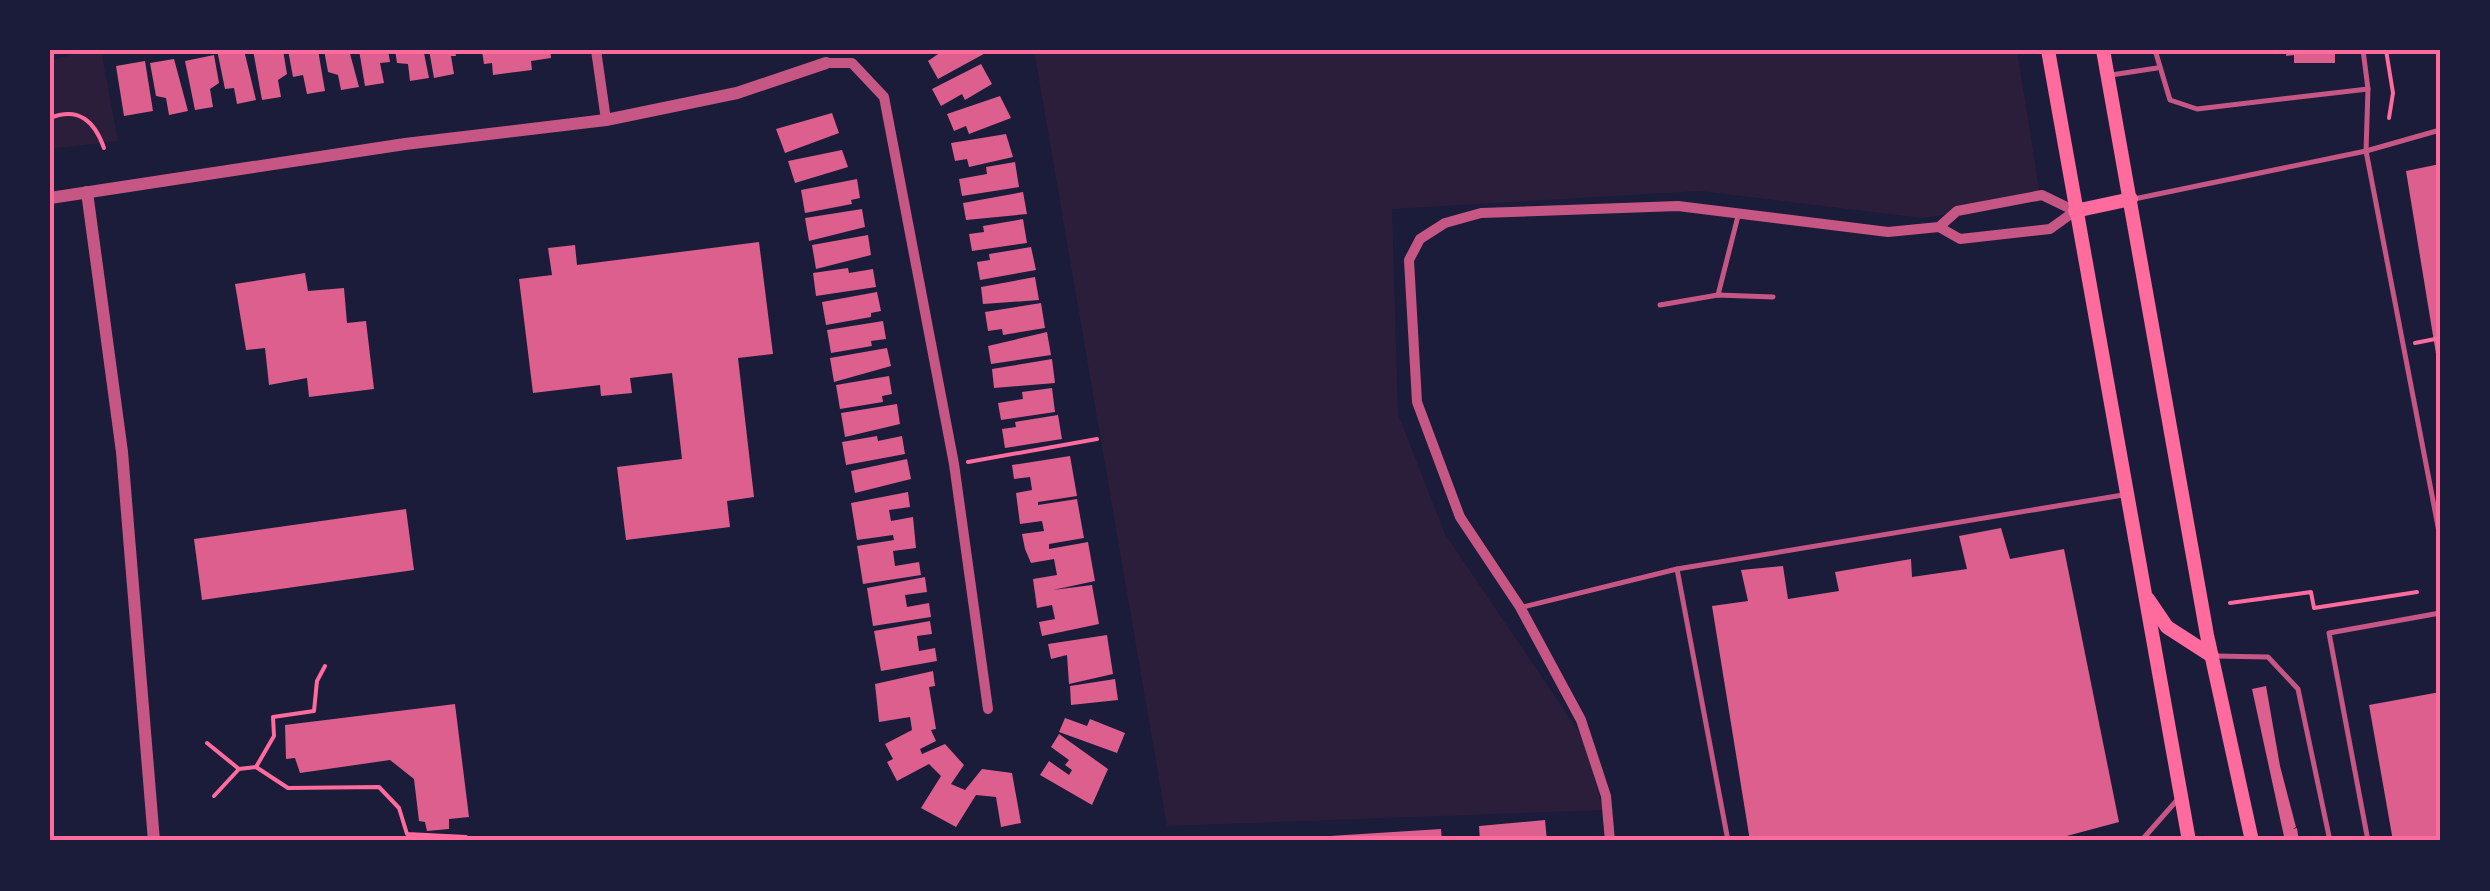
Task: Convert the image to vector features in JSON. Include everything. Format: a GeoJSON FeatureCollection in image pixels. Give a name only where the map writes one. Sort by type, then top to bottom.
{"type":"FeatureCollection","features":[{"type":"Feature","properties":{"kind":"main road"},"geometry":{"type":"LineString","coordinates":[[2048,50],[2124,494],[2189,841]]}},
{"type":"Feature","properties":{"kind":"main road"},"geometry":{"type":"LineString","coordinates":[[2103,50],[2212,656],[2252,841]]}},
{"type":"Feature","properties":{"kind":"main road"},"geometry":{"type":"LineString","coordinates":[[2074,210],[2131,200]]}},
{"type":"Feature","properties":{"kind":"main road"},"geometry":{"type":"LineString","coordinates":[[2142,590],[2167,626],[2212,656]]}},
{"type":"Feature","properties":{"kind":"street"},"geometry":{"type":"LineString","coordinates":[[596,50],[606,120]]}},
{"type":"Feature","properties":{"kind":"street"},"geometry":{"type":"LineString","coordinates":[[50,198],[405,144],[606,120],[736,93],[826,64],[852,63],[884,97],[954,464],[988,709]]}},
{"type":"Feature","properties":{"kind":"street"},"geometry":{"type":"LineString","coordinates":[[87,192],[122,452],[154,841]]}},
{"type":"Feature","properties":{"kind":"street"},"geometry":{"type":"LineString","coordinates":[[1610,841],[1606,796],[1581,720],[1520,608],[1460,517],[1417,402],[1409,310],[1410,256],[1420,240],[1445,223],[1481,213],[1678,206],[1888,232],[1939,227],[1958,212],[2042,195],[2074,210],[2050,229],[1960,239],[1939,227]]}},
{"type":"Feature","properties":{"kind":"lane"},"geometry":{"type":"LineString","coordinates":[[2154,50],[2170,100],[2197,109],[2368,89]]}},
{"type":"Feature","properties":{"kind":"lane"},"geometry":{"type":"LineString","coordinates":[[2363,50],[2368,89],[2366,151],[2440,537]]}},
{"type":"Feature","properties":{"kind":"lane"},"geometry":{"type":"LineString","coordinates":[[2108,76],[2158,68]]}},
{"type":"Feature","properties":{"kind":"lane"},"geometry":{"type":"LineString","coordinates":[[2131,200],[2366,151],[2440,130]]}},
{"type":"Feature","properties":{"kind":"lane"},"geometry":{"type":"LineString","coordinates":[[1718,296],[1738,214]]}},
{"type":"Feature","properties":{"kind":"lane"},"geometry":{"type":"LineString","coordinates":[[1660,305],[1718,296],[1773,297]]}},
{"type":"Feature","properties":{"kind":"lane"},"geometry":{"type":"LineString","coordinates":[[1520,608],[1677,570],[2124,494]]}},
{"type":"Feature","properties":{"kind":"lane"},"geometry":{"type":"LineString","coordinates":[[1677,570],[1728,841]]}},
{"type":"Feature","properties":{"kind":"lane"},"geometry":{"type":"LineString","coordinates":[[2368,841],[2329,633],[2440,613]]}},
{"type":"Feature","properties":{"kind":"lane"},"geometry":{"type":"LineString","coordinates":[[2212,656],[2268,657],[2298,689],[2330,841]]}},
{"type":"Feature","properties":{"kind":"lane"},"geometry":{"type":"LineString","coordinates":[[2142,841],[2180,797]]}},
{"type":"Feature","properties":{"kind":"path"},"geometry":{"type":"LineString","coordinates":[[2386,50],[2393,92],[2389,118]]}},
{"type":"Feature","properties":{"kind":"path"},"geometry":{"type":"LineString","coordinates":[[50,118],[63,113],[84,117],[99,133],[104,148]]}},
{"type":"Feature","properties":{"kind":"path"},"geometry":{"type":"LineString","coordinates":[[2405,344],[2440,338]]}},
{"type":"Feature","properties":{"kind":"path"},"geometry":{"type":"LineString","coordinates":[[954,464],[1097,439]]}},
{"type":"Feature","properties":{"kind":"path"},"geometry":{"type":"LineString","coordinates":[[2230,603],[2311,592],[2314,608],[2417,592]]}},
{"type":"Feature","properties":{"kind":"path"},"geometry":{"type":"LineString","coordinates":[[256,767],[274,736],[273,717],[314,711],[316,680],[324,666]]}},
{"type":"Feature","properties":{"kind":"path"},"geometry":{"type":"LineString","coordinates":[[207,743],[240,769]]}},
{"type":"Feature","properties":{"kind":"path"},"geometry":{"type":"LineString","coordinates":[[214,796],[240,769],[256,767],[288,788],[379,787],[398,808],[407,834],[466,838]]}},
{"type":"Feature","properties":{"kind":"shaded area"},"geometry":{"type":"Polygon","coordinates":[[[101,50],[118,141],[50,149],[50,61],[101,50]]]}},
{"type":"Feature","properties":{"kind":"shaded area"},"geometry":{"type":"Polygon","coordinates":[[[1034,50],[2017,50],[2041,201],[1922,218],[1700,191],[1392,209],[1398,414],[1445,534],[1583,738],[1603,810],[1167,826],[1034,50]]]}},
{"type":"Feature","properties":{"kind":"building"},"geometry":{"type":"Polygon","coordinates":[[[217,50],[244,50],[256,100],[237,104],[234,88],[225,89],[217,50]]]}},
{"type":"Feature","properties":{"kind":"building"},"geometry":{"type":"Polygon","coordinates":[[[253,50],[283,50],[287,74],[278,80],[281,97],[262,100],[253,50]]]}},
{"type":"Feature","properties":{"kind":"building"},"geometry":{"type":"Polygon","coordinates":[[[288,50],[318,50],[325,91],[307,94],[303,75],[293,77],[288,50]]]}},
{"type":"Feature","properties":{"kind":"building"},"geometry":{"type":"Polygon","coordinates":[[[324,50],[349,50],[359,87],[341,90],[338,75],[328,72],[324,50]]]}},
{"type":"Feature","properties":{"kind":"building"},"geometry":{"type":"Polygon","coordinates":[[[359,50],[388,50],[390,62],[380,63],[384,83],[365,86],[359,50]]]}},
{"type":"Feature","properties":{"kind":"building"},"geometry":{"type":"Polygon","coordinates":[[[395,50],[424,53],[429,78],[410,81],[408,64],[397,63],[395,50]]]}},
{"type":"Feature","properties":{"kind":"building"},"geometry":{"type":"Polygon","coordinates":[[[429,50],[455,50],[456,56],[451,56],[454,74],[434,78],[429,50]]]}},
{"type":"Feature","properties":{"kind":"building"},"geometry":{"type":"Polygon","coordinates":[[[550,50],[551,58],[531,61],[532,70],[493,75],[492,63],[484,64],[482,51],[550,50]]]}},
{"type":"Feature","properties":{"kind":"building"},"geometry":{"type":"Polygon","coordinates":[[[944,50],[991,50],[938,79],[928,61],[944,50]]]}},
{"type":"Feature","properties":{"kind":"building"},"geometry":{"type":"Polygon","coordinates":[[[2287,50],[2335,50],[2335,63],[2294,63],[2294,55],[2286,56],[2287,50]]]}},
{"type":"Feature","properties":{"kind":"building"},"geometry":{"type":"Polygon","coordinates":[[[214,55],[219,83],[210,89],[213,107],[195,110],[185,61],[214,55]]]}},
{"type":"Feature","properties":{"kind":"building"},"geometry":{"type":"Polygon","coordinates":[[[174,59],[188,111],[169,115],[166,98],[156,96],[150,63],[174,59]]]}},
{"type":"Feature","properties":{"kind":"building"},"geometry":{"type":"Polygon","coordinates":[[[145,61],[153,111],[124,116],[116,66],[145,61]]]}},
{"type":"Feature","properties":{"kind":"building"},"geometry":{"type":"Polygon","coordinates":[[[981,64],[992,84],[965,100],[962,94],[941,106],[932,89],[981,64]]]}},
{"type":"Feature","properties":{"kind":"building"},"geometry":{"type":"Polygon","coordinates":[[[1000,96],[1011,118],[969,134],[966,126],[954,131],[947,114],[1000,96]]]}},
{"type":"Feature","properties":{"kind":"building"},"geometry":{"type":"Polygon","coordinates":[[[832,113],[839,133],[785,153],[776,129],[832,113]]]}},
{"type":"Feature","properties":{"kind":"building"},"geometry":{"type":"Polygon","coordinates":[[[1006,134],[1013,157],[969,167],[967,159],[955,161],[951,143],[1006,134]]]}},
{"type":"Feature","properties":{"kind":"building"},"geometry":{"type":"Polygon","coordinates":[[[842,150],[848,167],[795,183],[788,161],[842,150]]]}},
{"type":"Feature","properties":{"kind":"building"},"geometry":{"type":"Polygon","coordinates":[[[1015,162],[1019,187],[962,196],[959,179],[987,174],[986,167],[1015,162]]]}},
{"type":"Feature","properties":{"kind":"building"},"geometry":{"type":"Polygon","coordinates":[[[2440,164],[2440,366],[2438,366],[2406,171],[2440,164]]]}},
{"type":"Feature","properties":{"kind":"building"},"geometry":{"type":"Polygon","coordinates":[[[857,179],[860,198],[851,200],[852,204],[805,213],[801,190],[857,179]]]}},
{"type":"Feature","properties":{"kind":"building"},"geometry":{"type":"Polygon","coordinates":[[[1023,192],[1027,214],[966,220],[963,203],[1023,192]]]}},
{"type":"Feature","properties":{"kind":"building"},"geometry":{"type":"Polygon","coordinates":[[[862,209],[865,227],[809,241],[805,218],[862,209]]]}},
{"type":"Feature","properties":{"kind":"building"},"geometry":{"type":"Polygon","coordinates":[[[1023,219],[1027,243],[972,251],[969,234],[984,232],[983,226],[1023,219]]]}},
{"type":"Feature","properties":{"kind":"building"},"geometry":{"type":"Polygon","coordinates":[[[868,235],[871,255],[816,269],[812,245],[868,235]]]}},
{"type":"Feature","properties":{"kind":"building"},"geometry":{"type":"Polygon","coordinates":[[[759,242],[773,354],[738,358],[754,497],[727,501],[730,527],[626,540],[617,467],[682,459],[672,373],[630,378],[632,393],[601,396],[600,385],[533,393],[519,279],[552,275],[548,248],[575,245],[577,265],[759,242]]]}},
{"type":"Feature","properties":{"kind":"building"},"geometry":{"type":"Polygon","coordinates":[[[1031,247],[1036,270],[980,280],[977,262],[990,260],[989,254],[1031,247]]]}},
{"type":"Feature","properties":{"kind":"building"},"geometry":{"type":"Polygon","coordinates":[[[848,268],[849,273],[873,269],[876,287],[816,296],[813,273],[848,268]]]}},
{"type":"Feature","properties":{"kind":"building"},"geometry":{"type":"Polygon","coordinates":[[[305,273],[308,291],[344,288],[347,323],[366,321],[374,389],[309,397],[307,378],[269,385],[265,348],[246,350],[235,284],[305,273]]]}},
{"type":"Feature","properties":{"kind":"building"},"geometry":{"type":"Polygon","coordinates":[[[1035,277],[1039,300],[983,304],[981,287],[1035,277]]]}},
{"type":"Feature","properties":{"kind":"building"},"geometry":{"type":"Polygon","coordinates":[[[877,292],[881,311],[871,313],[871,317],[826,325],[822,302],[877,292]]]}},
{"type":"Feature","properties":{"kind":"building"},"geometry":{"type":"Polygon","coordinates":[[[1041,303],[1045,328],[1003,335],[1002,329],[988,331],[985,312],[1041,303]]]}},
{"type":"Feature","properties":{"kind":"building"},"geometry":{"type":"Polygon","coordinates":[[[883,321],[886,339],[871,341],[872,346],[831,353],[827,330],[883,321]]]}},
{"type":"Feature","properties":{"kind":"building"},"geometry":{"type":"Polygon","coordinates":[[[1047,332],[1051,355],[991,364],[988,346],[1047,332]]]}},
{"type":"Feature","properties":{"kind":"building"},"geometry":{"type":"Polygon","coordinates":[[[887,348],[891,366],[834,382],[830,358],[887,348]]]}},
{"type":"Feature","properties":{"kind":"building"},"geometry":{"type":"Polygon","coordinates":[[[1052,359],[1055,383],[994,388],[992,369],[1052,359]]]}},
{"type":"Feature","properties":{"kind":"building"},"geometry":{"type":"Polygon","coordinates":[[[889,376],[892,394],[882,396],[883,402],[840,409],[836,385],[889,376]]]}},
{"type":"Feature","properties":{"kind":"building"},"geometry":{"type":"Polygon","coordinates":[[[1052,388],[1055,412],[1001,420],[998,403],[1023,399],[1022,392],[1052,388]]]}},
{"type":"Feature","properties":{"kind":"building"},"geometry":{"type":"Polygon","coordinates":[[[897,404],[900,424],[845,437],[841,413],[897,404]]]}},
{"type":"Feature","properties":{"kind":"building"},"geometry":{"type":"Polygon","coordinates":[[[1058,415],[1062,439],[1005,448],[1002,429],[1016,427],[1015,422],[1058,415]]]}},
{"type":"Feature","properties":{"kind":"building"},"geometry":{"type":"Polygon","coordinates":[[[877,436],[878,441],[902,436],[905,454],[846,465],[842,442],[877,436]]]}},
{"type":"Feature","properties":{"kind":"building"},"geometry":{"type":"Polygon","coordinates":[[[1070,456],[1077,496],[1038,505],[1077,499],[1084,538],[1049,544],[1049,549],[1088,542],[1095,581],[1053,590],[1092,585],[1099,624],[1042,636],[1039,622],[1055,619],[1052,605],[1037,608],[1033,579],[1057,575],[1054,559],[1031,563],[1025,549],[1022,534],[1044,531],[1042,521],[1020,524],[1016,493],[1032,490],[1030,477],[1014,479],[1012,465],[1070,456]]]}},
{"type":"Feature","properties":{"kind":"building"},"geometry":{"type":"Polygon","coordinates":[[[907,459],[911,479],[855,493],[851,471],[907,459]]]}},
{"type":"Feature","properties":{"kind":"building"},"geometry":{"type":"Polygon","coordinates":[[[908,492],[910,507],[889,510],[891,521],[913,517],[916,548],[893,551],[895,566],[919,562],[921,575],[863,584],[857,546],[894,540],[893,535],[857,540],[851,503],[908,492]]]}},
{"type":"Feature","properties":{"kind":"building"},"geometry":{"type":"Polygon","coordinates":[[[406,509],[414,570],[202,600],[194,539],[406,509]]]}},
{"type":"Feature","properties":{"kind":"building"},"geometry":{"type":"Polygon","coordinates":[[[2001,528],[2010,559],[2064,549],[2119,822],[2063,837],[2064,841],[1750,841],[1712,606],[1748,601],[1741,570],[1783,566],[1788,599],[1839,591],[1835,572],[1911,559],[1912,577],[1967,569],[1959,536],[2001,528]]]}},
{"type":"Feature","properties":{"kind":"building"},"geometry":{"type":"Polygon","coordinates":[[[925,577],[927,592],[905,595],[907,607],[929,603],[931,617],[873,626],[867,588],[925,577]]]}},
{"type":"Feature","properties":{"kind":"building"},"geometry":{"type":"Polygon","coordinates":[[[930,621],[932,634],[917,636],[919,651],[935,648],[937,661],[881,671],[874,631],[930,621]]]}},
{"type":"Feature","properties":{"kind":"building"},"geometry":{"type":"Polygon","coordinates":[[[1107,635],[1113,674],[1069,684],[1067,655],[1051,659],[1048,644],[1107,635]]]}},
{"type":"Feature","properties":{"kind":"building"},"geometry":{"type":"Polygon","coordinates":[[[933,671],[935,686],[929,687],[936,729],[931,730],[936,741],[920,749],[922,754],[945,744],[964,765],[951,784],[965,790],[982,769],[1012,773],[1021,823],[1001,827],[996,797],[976,795],[956,827],[921,808],[941,776],[929,764],[897,781],[887,762],[893,759],[885,744],[912,730],[910,717],[879,722],[875,684],[933,671]]]}},
{"type":"Feature","properties":{"kind":"building"},"geometry":{"type":"Polygon","coordinates":[[[1115,679],[1118,700],[1071,705],[1070,686],[1115,679]]]}},
{"type":"Feature","properties":{"kind":"building"},"geometry":{"type":"Polygon","coordinates":[[[2266,686],[2296,827],[2293,829],[2297,828],[2299,841],[2285,841],[2252,689],[2266,686]]]}},
{"type":"Feature","properties":{"kind":"building"},"geometry":{"type":"Polygon","coordinates":[[[2440,692],[2440,841],[2393,841],[2369,705],[2440,692]]]}},
{"type":"Feature","properties":{"kind":"building"},"geometry":{"type":"Polygon","coordinates":[[[455,704],[469,817],[449,819],[449,829],[427,831],[425,822],[419,821],[414,779],[390,760],[300,773],[295,758],[286,759],[285,725],[455,704]]]}},
{"type":"Feature","properties":{"kind":"building"},"geometry":{"type":"Polygon","coordinates":[[[1065,718],[1087,726],[1090,719],[1125,733],[1117,753],[1059,732],[1065,718]]]}},
{"type":"Feature","properties":{"kind":"building"},"geometry":{"type":"Polygon","coordinates":[[[1059,734],[1108,769],[1092,805],[1040,775],[1049,761],[1069,775],[1072,770],[1065,765],[1069,760],[1051,747],[1059,734]]]}},
{"type":"Feature","properties":{"kind":"building"},"geometry":{"type":"Polygon","coordinates":[[[1545,820],[1547,841],[1480,841],[1479,826],[1545,820]]]}},
{"type":"Feature","properties":{"kind":"building"},"geometry":{"type":"Polygon","coordinates":[[[1441,829],[1442,841],[1298,841],[1298,838],[1441,829]]]}}]}
